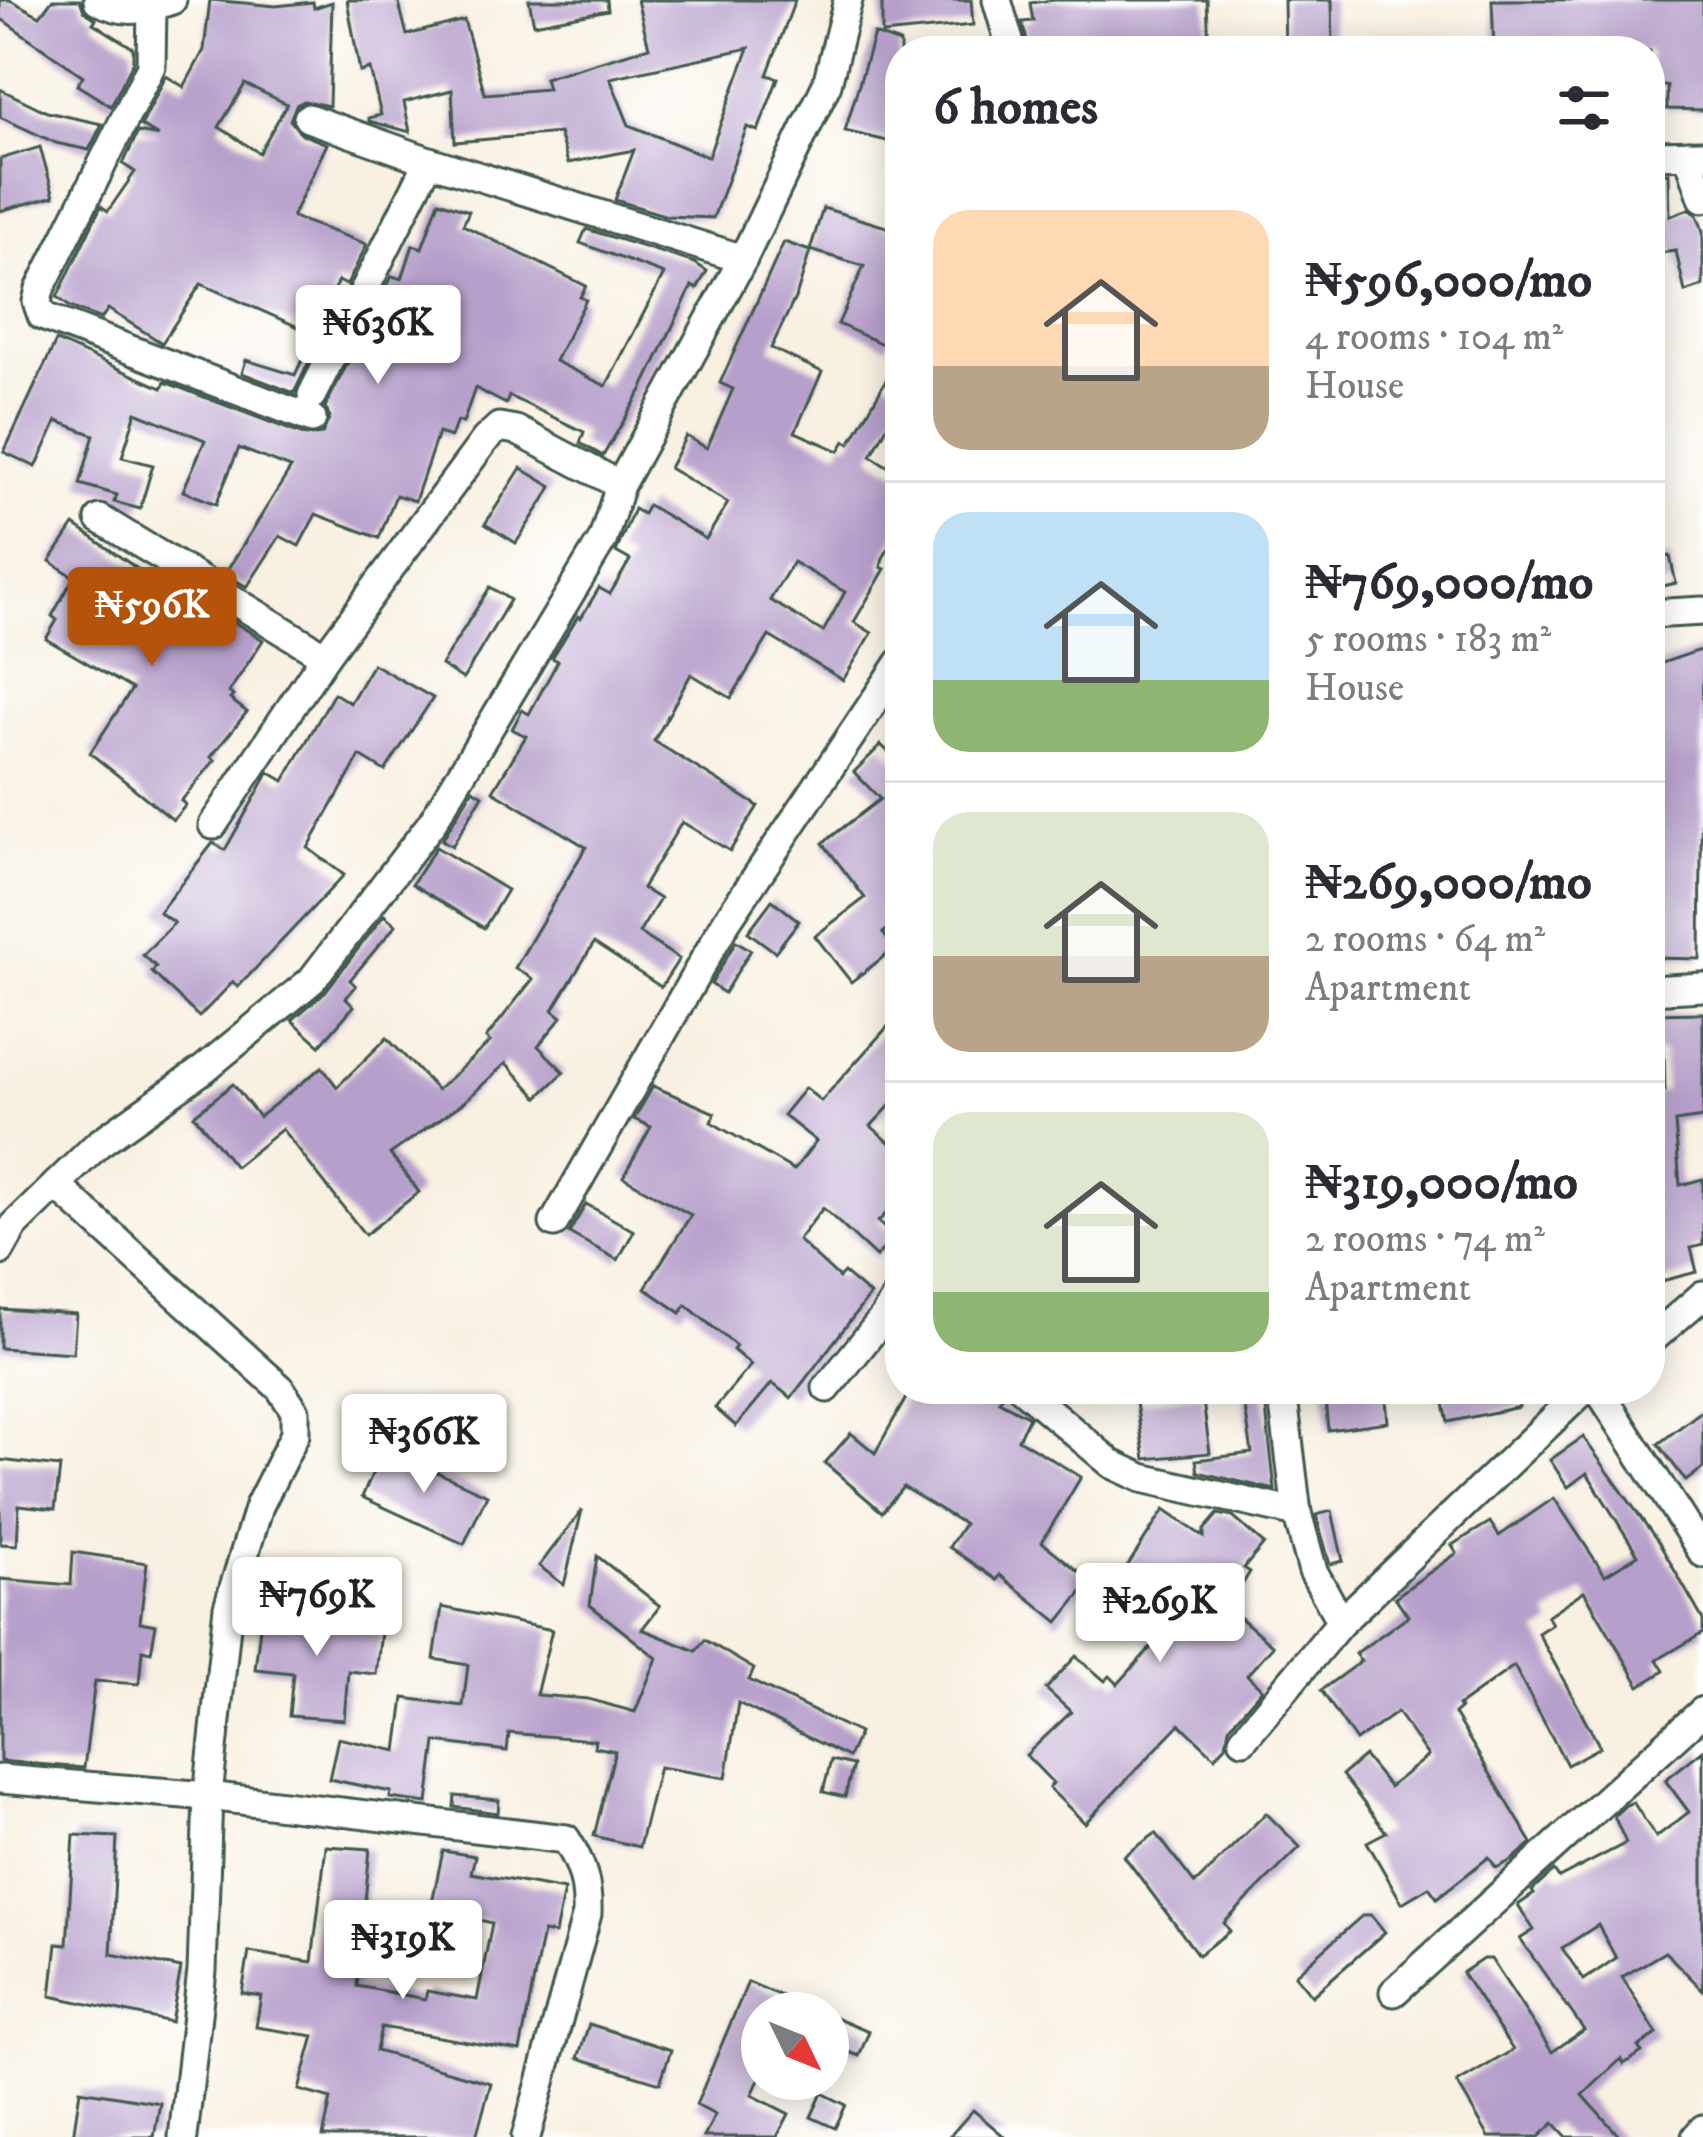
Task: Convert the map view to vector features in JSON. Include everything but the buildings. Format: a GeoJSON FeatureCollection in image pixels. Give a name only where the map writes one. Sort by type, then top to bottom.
{"type":"FeatureCollection","features":[{"type":"Feature","properties":{"kind":"street"},"geometry":{"type":"LineString","coordinates":[[98,0],[118,11],[162,4],[151,66],[40,289],[37,302],[42,316],[312,407],[429,161]]}},
{"type":"Feature","properties":{"kind":"street"},"geometry":{"type":"LineString","coordinates":[[0,1251],[14,1226],[98,1144],[204,1069],[311,981],[431,824],[603,539],[620,485],[743,259],[827,84],[848,0]]}},
{"type":"Feature","properties":{"kind":"street"},"geometry":{"type":"LineString","coordinates":[[997,0],[1008,36]]}},
{"type":"Feature","properties":{"kind":"street"},"geometry":{"type":"LineString","coordinates":[[308,118],[743,259]]}},
{"type":"Feature","properties":{"kind":"street"},"geometry":{"type":"LineString","coordinates":[[1665,155],[1696,154],[1703,198]]}},
{"type":"Feature","properties":{"kind":"street"},"geometry":{"type":"LineString","coordinates":[[213,825],[325,656],[499,427],[517,430],[620,485]]}},
{"type":"Feature","properties":{"kind":"street"},"geometry":{"type":"LineString","coordinates":[[100,520],[325,656]]}},
{"type":"Feature","properties":{"kind":"street"},"geometry":{"type":"LineString","coordinates":[[1665,613],[1703,610]]}},
{"type":"Feature","properties":{"kind":"street"},"geometry":{"type":"LineString","coordinates":[[554,1223],[726,922],[885,685]]}},
{"type":"Feature","properties":{"kind":"street"},"geometry":{"type":"LineString","coordinates":[[1665,988],[1703,987]]}},
{"type":"Feature","properties":{"kind":"street"},"geometry":{"type":"LineString","coordinates":[[56,1185],[280,1388],[295,1411],[295,1434],[259,1505],[228,1607],[208,1796],[202,1971],[183,2137]]}},
{"type":"Feature","properties":{"kind":"street"},"geometry":{"type":"LineString","coordinates":[[1665,1328],[1703,1295]]}},
{"type":"Feature","properties":{"kind":"street"},"geometry":{"type":"LineString","coordinates":[[827,1388],[885,1329]]}},
{"type":"Feature","properties":{"kind":"street"},"geometry":{"type":"LineString","coordinates":[[1041,1404],[1112,1464],[1142,1478],[1297,1513]]}},
{"type":"Feature","properties":{"kind":"street"},"geometry":{"type":"LineString","coordinates":[[1284,1404],[1297,1513],[1312,1571],[1341,1622]]}},
{"type":"Feature","properties":{"kind":"street"},"geometry":{"type":"LineString","coordinates":[[1244,1739],[1341,1622],[1569,1404]]}},
{"type":"Feature","properties":{"kind":"street"},"geometry":{"type":"LineString","coordinates":[[1608,1404],[1703,1553]]}},
{"type":"Feature","properties":{"kind":"street"},"geometry":{"type":"LineString","coordinates":[[1394,1992],[1703,1711]]}},
{"type":"Feature","properties":{"kind":"street"},"geometry":{"type":"LineString","coordinates":[[0,1779],[208,1796],[566,1839],[588,1887],[587,1914],[526,2137]]}},
{"type":"Feature","properties":{"kind":"street"},"geometry":{"type":"LineString","coordinates":[[1696,2137],[1703,2129]]}}]}
